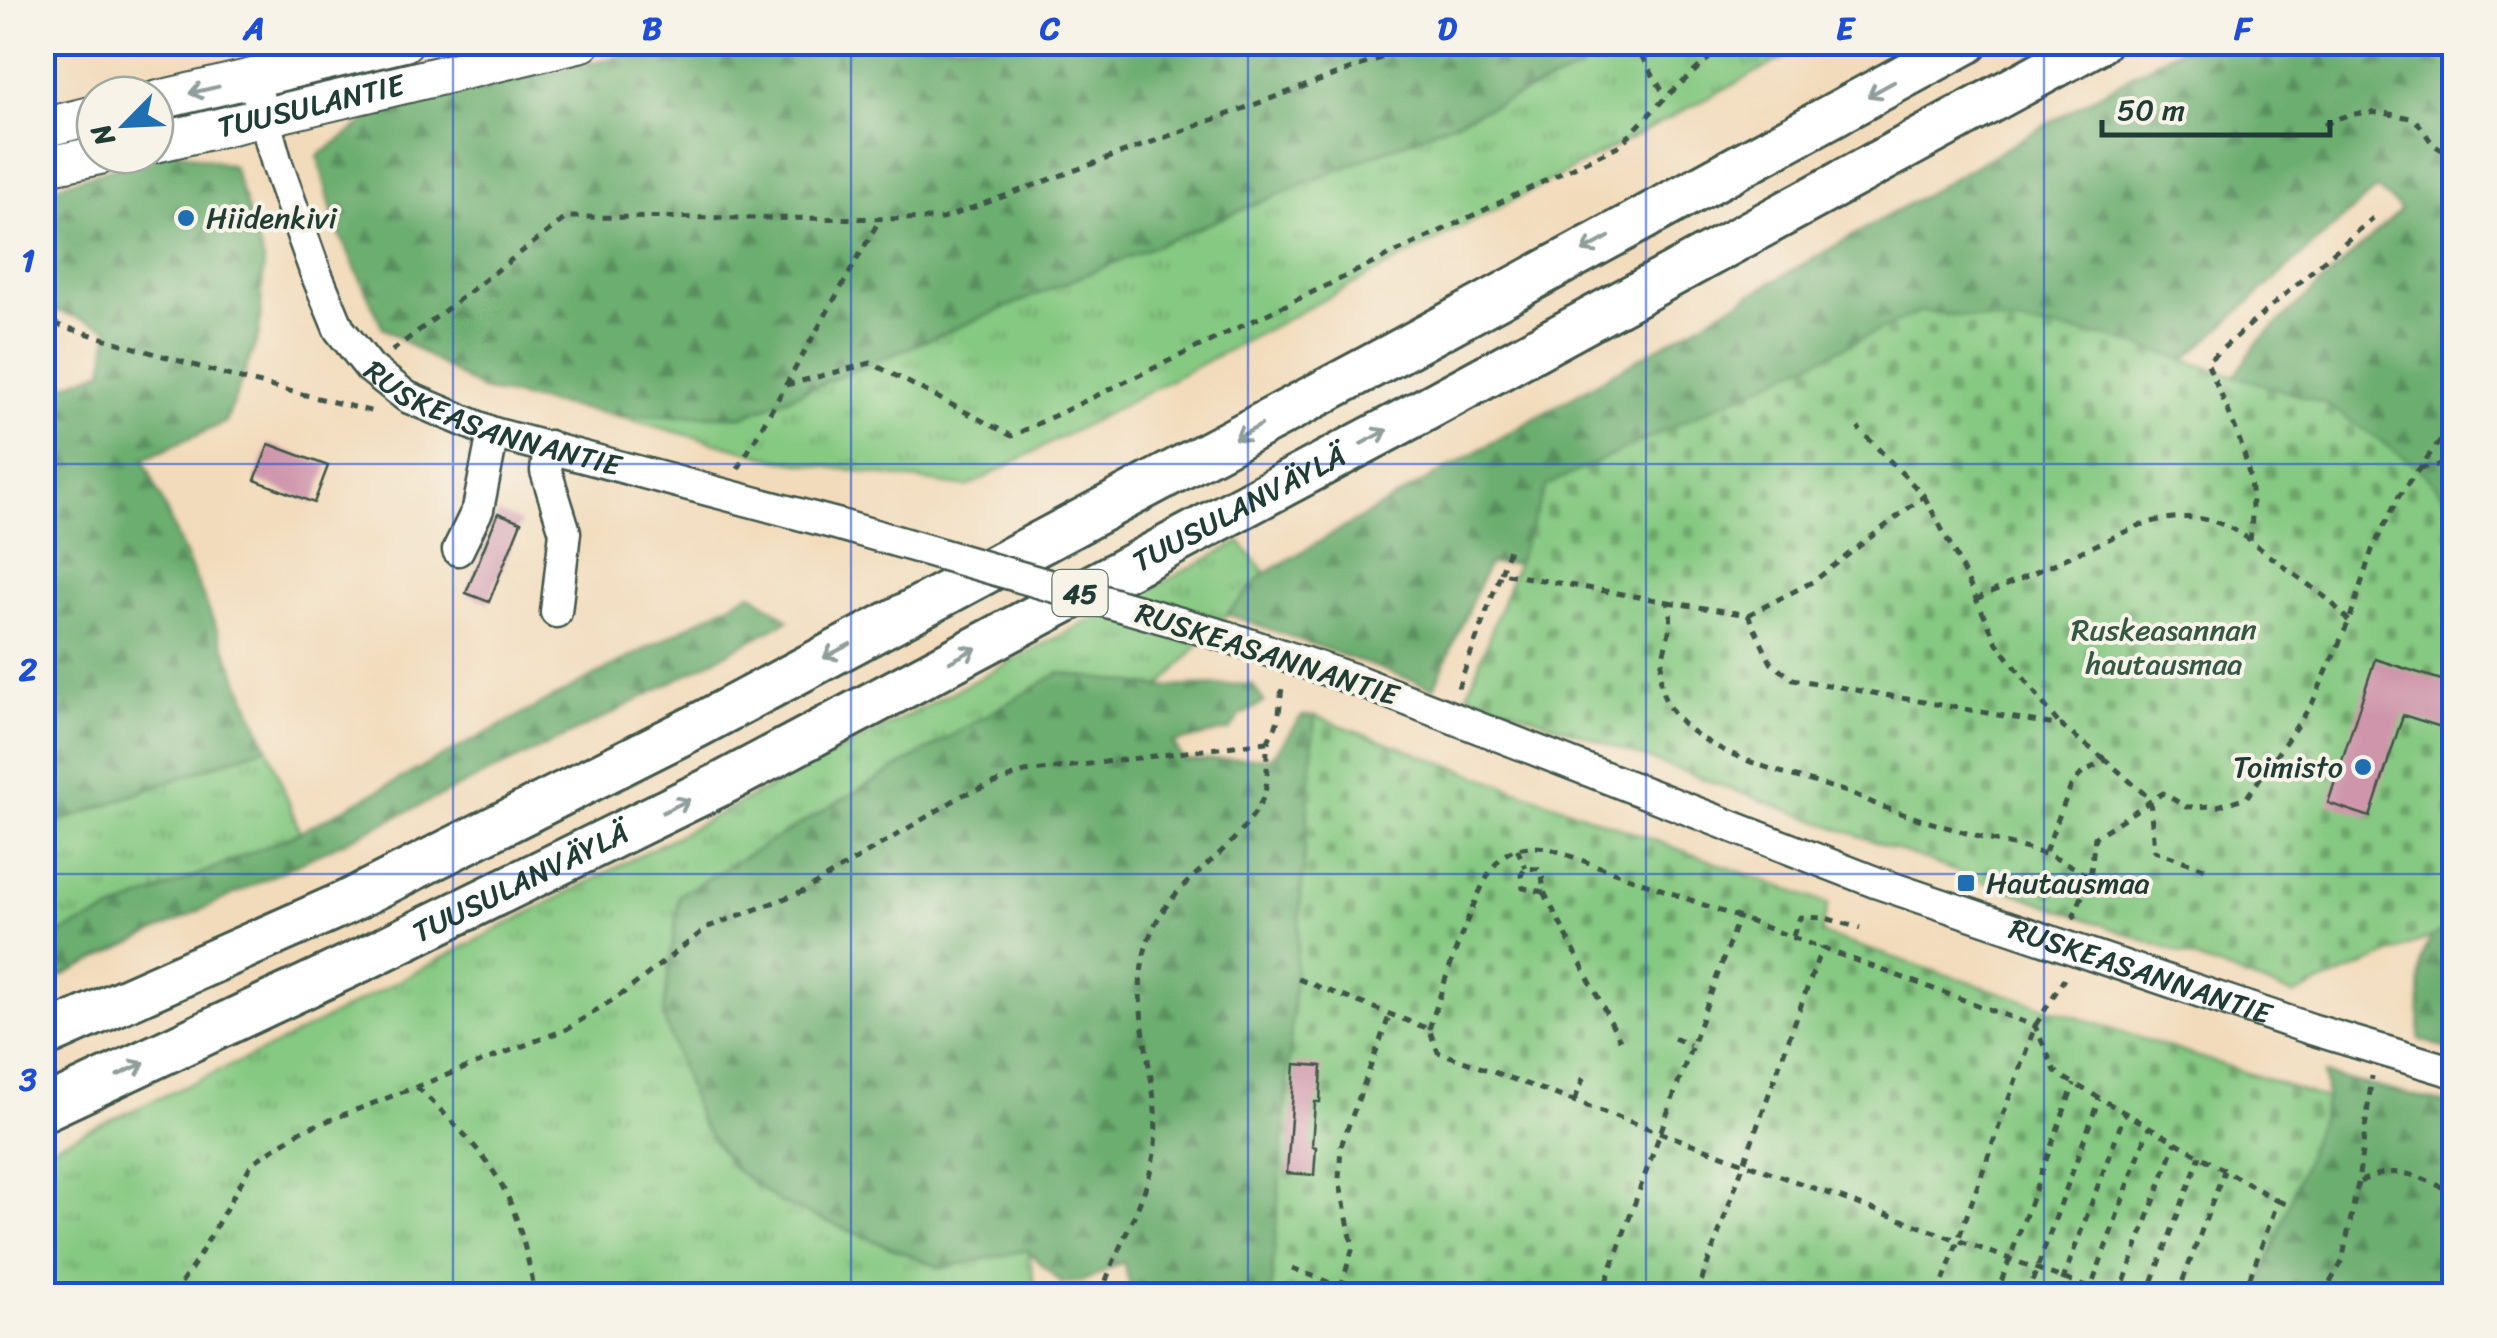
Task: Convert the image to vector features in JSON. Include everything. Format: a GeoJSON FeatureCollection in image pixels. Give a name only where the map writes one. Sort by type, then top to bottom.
{"type":"FeatureCollection","features":[{"type":"Feature","properties":{"kind":"highway","name":"TUUSULANVÄYLÄ"},"geometry":{"type":"LineString","coordinates":[[42,1037],[345,903],[697,726],[1398,352],[1967,42]]}},
{"type":"Feature","properties":{"kind":"highway","name":"TUUSULANVÄYLÄ"},"geometry":{"type":"LineString","coordinates":[[42,1110],[370,956],[725,782],[1428,408],[2099,42]]}},
{"type":"Feature","properties":{"kind":"main road","name":"TUUSULANTIE"},"geometry":{"type":"LineString","coordinates":[[175,96],[404,42]]}},
{"type":"Feature","properties":{"kind":"main road","name":"TUUSULANTIE"},"geometry":{"type":"LineString","coordinates":[[175,139],[582,42]]}},
{"type":"Feature","properties":{"kind":"main road"},"geometry":{"type":"LineString","coordinates":[[42,128],[75,120]]}},
{"type":"Feature","properties":{"kind":"main road"},"geometry":{"type":"LineString","coordinates":[[42,167],[75,160]]}},
{"type":"Feature","properties":{"kind":"street","name":"RUSKEASANNANTIE"},"geometry":{"type":"LineString","coordinates":[[252,78],[314,271],[340,328],[370,368],[406,397],[493,433],[840,525],[1290,656],[1875,882],[2454,1072]]}},
{"type":"Feature","properties":{"kind":"street"},"geometry":{"type":"LineString","coordinates":[[458,550],[478,510],[493,433]]}},
{"type":"Feature","properties":{"kind":"street"},"geometry":{"type":"LineString","coordinates":[[550,446],[546,472],[565,532],[556,612]]}},
{"type":"Feature","properties":{"kind":"path"},"geometry":{"type":"LineString","coordinates":[[42,53],[86,42]]}},
{"type":"Feature","properties":{"kind":"path"},"geometry":{"type":"LineString","coordinates":[[370,368],[567,218],[942,219],[1426,42]]}},
{"type":"Feature","properties":{"kind":"path"},"geometry":{"type":"LineString","coordinates":[[1634,42],[1666,98]]}},
{"type":"Feature","properties":{"kind":"path"},"geometry":{"type":"LineString","coordinates":[[786,384],[871,363],[1012,436],[1620,145],[1728,42]]}},
{"type":"Feature","properties":{"kind":"path"},"geometry":{"type":"LineString","coordinates":[[2324,125],[2346,113],[2394,114],[2420,124],[2437,149],[2454,152]]}},
{"type":"Feature","properties":{"kind":"path"},"geometry":{"type":"LineString","coordinates":[[2250,541],[2254,494],[2251,477],[2244,450],[2207,362],[2373,218]]}},
{"type":"Feature","properties":{"kind":"path"},"geometry":{"type":"LineString","coordinates":[[724,493],[880,219]]}},
{"type":"Feature","properties":{"kind":"path"},"geometry":{"type":"LineString","coordinates":[[42,321],[54,324]]}},
{"type":"Feature","properties":{"kind":"path"},"geometry":{"type":"LineString","coordinates":[[1938,1296],[2034,1026],[2066,976],[2075,950],[2082,928],[2074,915],[2090,878],[2095,838],[2163,793],[2186,807],[2218,806],[2246,797],[2312,704],[2349,621],[2372,550],[2399,496],[2454,426]]}},
{"type":"Feature","properties":{"kind":"path"},"geometry":{"type":"LineString","coordinates":[[1858,428],[1924,496],[1997,643],[2061,726],[2150,799],[2154,851],[2206,869]]}},
{"type":"Feature","properties":{"kind":"path"},"geometry":{"type":"LineString","coordinates":[[2419,468],[2454,463]]}},
{"type":"Feature","properties":{"kind":"path"},"geometry":{"type":"LineString","coordinates":[[1501,573],[1748,615],[1814,581],[1924,496]]}},
{"type":"Feature","properties":{"kind":"path"},"geometry":{"type":"LineString","coordinates":[[1976,599],[2138,526],[2165,518],[2202,516],[2233,528],[2328,600],[2349,621]]}},
{"type":"Feature","properties":{"kind":"path"},"geometry":{"type":"LineString","coordinates":[[1448,716],[1511,543]]}},
{"type":"Feature","properties":{"kind":"path"},"geometry":{"type":"LineString","coordinates":[[1668,602],[1671,622],[1662,654],[1660,682],[1671,710],[1692,732],[1779,774],[1856,794],[1948,827],[2045,852],[2090,878]]}},
{"type":"Feature","properties":{"kind":"path"},"geometry":{"type":"LineString","coordinates":[[1748,615],[1771,663],[1793,679],[2061,726]]}},
{"type":"Feature","properties":{"kind":"path"},"geometry":{"type":"LineString","coordinates":[[1101,1296],[1135,1216],[1155,1147],[1154,1090],[1140,1008],[1145,950],[1154,924],[1171,898],[1235,837],[1262,800],[1270,780],[1267,742],[1276,724],[1290,656]]}},
{"type":"Feature","properties":{"kind":"path"},"geometry":{"type":"LineString","coordinates":[[172,1296],[252,1163],[301,1131],[567,1029],[625,992],[708,927],[802,892],[963,795],[1026,772],[1267,742]]}},
{"type":"Feature","properties":{"kind":"path"},"geometry":{"type":"LineString","coordinates":[[2045,852],[2071,786],[2083,772],[2106,760]]}},
{"type":"Feature","properties":{"kind":"path"},"geometry":{"type":"LineString","coordinates":[[2176,1142],[2115,1296],[1438,1052],[1429,1028],[1478,896],[1499,860],[1530,845],[1551,849],[2034,1026],[2055,1071],[2289,1206]]}},
{"type":"Feature","properties":{"kind":"path"},"geometry":{"type":"LineString","coordinates":[[1517,849],[1526,868],[1540,872],[1544,892],[1620,1040]]}},
{"type":"Feature","properties":{"kind":"path"},"geometry":{"type":"LineString","coordinates":[[1526,868],[1520,878],[1524,888],[1544,892]]}},
{"type":"Feature","properties":{"kind":"path"},"geometry":{"type":"LineString","coordinates":[[1601,1296],[1739,916]]}},
{"type":"Feature","properties":{"kind":"path"},"geometry":{"type":"LineString","coordinates":[[1793,936],[1800,917],[1825,918],[1860,928]]}},
{"type":"Feature","properties":{"kind":"path"},"geometry":{"type":"LineString","coordinates":[[1696,1296],[1822,947]]}},
{"type":"Feature","properties":{"kind":"path"},"geometry":{"type":"LineString","coordinates":[[1298,978],[1429,1028]]}},
{"type":"Feature","properties":{"kind":"path"},"geometry":{"type":"LineString","coordinates":[[1341,1286],[1349,1268],[1353,1238],[1341,1193],[1341,1146],[1390,1014]]}},
{"type":"Feature","properties":{"kind":"path"},"geometry":{"type":"LineString","coordinates":[[1674,1038],[1692,1045]]}},
{"type":"Feature","properties":{"kind":"path"},"geometry":{"type":"LineString","coordinates":[[2322,1296],[2342,1262],[2358,1184],[2375,1048]]}},
{"type":"Feature","properties":{"kind":"path"},"geometry":{"type":"LineString","coordinates":[[1575,1100],[1584,1076]]}},
{"type":"Feature","properties":{"kind":"path"},"geometry":{"type":"LineString","coordinates":[[1996,1296],[2074,1084]]}},
{"type":"Feature","properties":{"kind":"path"},"geometry":{"type":"LineString","coordinates":[[416,1087],[456,1124],[500,1181],[517,1220],[536,1296]]}},
{"type":"Feature","properties":{"kind":"path"},"geometry":{"type":"LineString","coordinates":[[2027,1296],[2099,1099]]}},
{"type":"Feature","properties":{"kind":"path"},"geometry":{"type":"LineString","coordinates":[[2057,1296],[2125,1114]]}},
{"type":"Feature","properties":{"kind":"path"},"geometry":{"type":"LineString","coordinates":[[2088,1296],[2149,1127]]}},
{"type":"Feature","properties":{"kind":"path"},"geometry":{"type":"LineString","coordinates":[[2148,1296],[2200,1156]]}},
{"type":"Feature","properties":{"kind":"path"},"geometry":{"type":"LineString","coordinates":[[2177,1296],[2224,1170]]}},
{"type":"Feature","properties":{"kind":"path"},"geometry":{"type":"LineString","coordinates":[[2358,1184],[2378,1171],[2396,1170],[2454,1193]]}},
{"type":"Feature","properties":{"kind":"path"},"geometry":{"type":"LineString","coordinates":[[2243,1296],[2278,1201]]}},
{"type":"Feature","properties":{"kind":"path"},"geometry":{"type":"LineString","coordinates":[[1292,1268],[1364,1296]]}},
{"type":"Feature","properties":{"kind":"green space"},"geometry":{"type":"Polygon","coordinates":[[[676,43],[1567,43],[1582,69],[744,416],[613,415],[482,390],[383,328],[335,224],[318,156],[379,112],[676,43]]]}},
{"type":"Feature","properties":{"kind":"green space"},"geometry":{"type":"Polygon","coordinates":[[[1567,43],[1812,43],[967,487],[780,460],[613,415],[744,416],[1581,69],[1567,43]]]}},
{"type":"Feature","properties":{"kind":"green space"},"geometry":{"type":"Polygon","coordinates":[[[2189,43],[2454,43],[2454,558],[2229,384],[2258,342],[2401,210],[2377,188],[2130,409],[1571,562],[1488,564],[1434,688],[1227,614],[1265,573],[2189,43]]]}},
{"type":"Feature","properties":{"kind":"green space"},"geometry":{"type":"Polygon","coordinates":[[[175,151],[233,166],[264,261],[259,334],[226,422],[144,459],[267,746],[43,828],[43,389],[48,392],[104,370],[109,328],[43,306],[43,190],[91,175],[175,175],[175,151]]]}},
{"type":"Feature","properties":{"kind":"green space","name":"Ruskeasannan hautausmaa"},"geometry":{"type":"Polygon","coordinates":[[[1921,311],[2110,337],[2326,404],[2419,468],[2454,506],[2454,927],[2294,995],[1468,693],[1546,486],[1921,311]]]}},
{"type":"Feature","properties":{"kind":"green space"},"geometry":{"type":"Polygon","coordinates":[[[1240,542],[1265,573],[1160,687],[1059,673],[779,1202],[941,1268],[1028,1250],[1037,1295],[43,1295],[42,1151],[272,1047],[1240,542]]]}},
{"type":"Feature","properties":{"kind":"green space"},"geometry":{"type":"Polygon","coordinates":[[[751,593],[789,620],[602,719],[43,985],[43,940],[300,832],[751,593]]]}},
{"type":"Feature","properties":{"kind":"green space"},"geometry":{"type":"Polygon","coordinates":[[[1059,673],[1160,687],[1252,684],[1264,702],[1240,716],[1230,730],[1173,743],[1184,761],[1271,757],[1302,716],[1315,716],[1271,1295],[1129,1295],[1131,1289],[1123,1262],[1082,1282],[1061,1283],[1027,1250],[941,1268],[779,1202],[733,1168],[700,1122],[663,1016],[679,895],[1059,673]]]}},
{"type":"Feature","properties":{"kind":"green space"},"geometry":{"type":"Polygon","coordinates":[[[1315,716],[1828,904],[1821,934],[2327,1099],[2256,1295],[1271,1296],[1315,716]]]}},
{"type":"Feature","properties":{"kind":"green space"},"geometry":{"type":"Polygon","coordinates":[[[267,746],[300,832],[43,940],[43,828],[267,746]]]}},
{"type":"Feature","properties":{"kind":"green space"},"geometry":{"type":"Polygon","coordinates":[[[2454,915],[2454,1051],[2419,1039],[2421,961],[2437,923],[2454,915]]]}},
{"type":"Feature","properties":{"kind":"green space"},"geometry":{"type":"Polygon","coordinates":[[[2324,1074],[2454,1106],[2454,1295],[2256,1296],[2327,1099],[2324,1074]]]}},
{"type":"Feature","properties":{"kind":"building"},"geometry":{"type":"Polygon","coordinates":[[[269,444],[328,466],[314,503],[255,480],[269,444]]]}},
{"type":"Feature","properties":{"kind":"building"},"geometry":{"type":"Polygon","coordinates":[[[498,513],[521,522],[489,602],[466,593],[498,513]]]}},
{"type":"Feature","properties":{"kind":"building","name":"Toimisto"},"geometry":{"type":"Polygon","coordinates":[[[2375,659],[2454,684],[2454,731],[2403,715],[2370,817],[2328,803],[2375,659]]]}},
{"type":"Feature","properties":{"kind":"building"},"geometry":{"type":"Polygon","coordinates":[[[1295,1064],[1322,1066],[1320,1102],[1315,1102],[1314,1175],[1287,1173],[1295,1064]]]}},
{"type":"Feature","properties":{"kind":"place","name":"Hiidenkivi"},"geometry":{"type":"Point","coordinates":[186,218]}},
{"type":"Feature","properties":{"kind":"place","name":"Toimisto"},"geometry":{"type":"Point","coordinates":[2363,767]}},
{"type":"Feature","properties":{"kind":"place","name":"Hautausmaa"},"geometry":{"type":"Point","coordinates":[1966,883]}}]}
